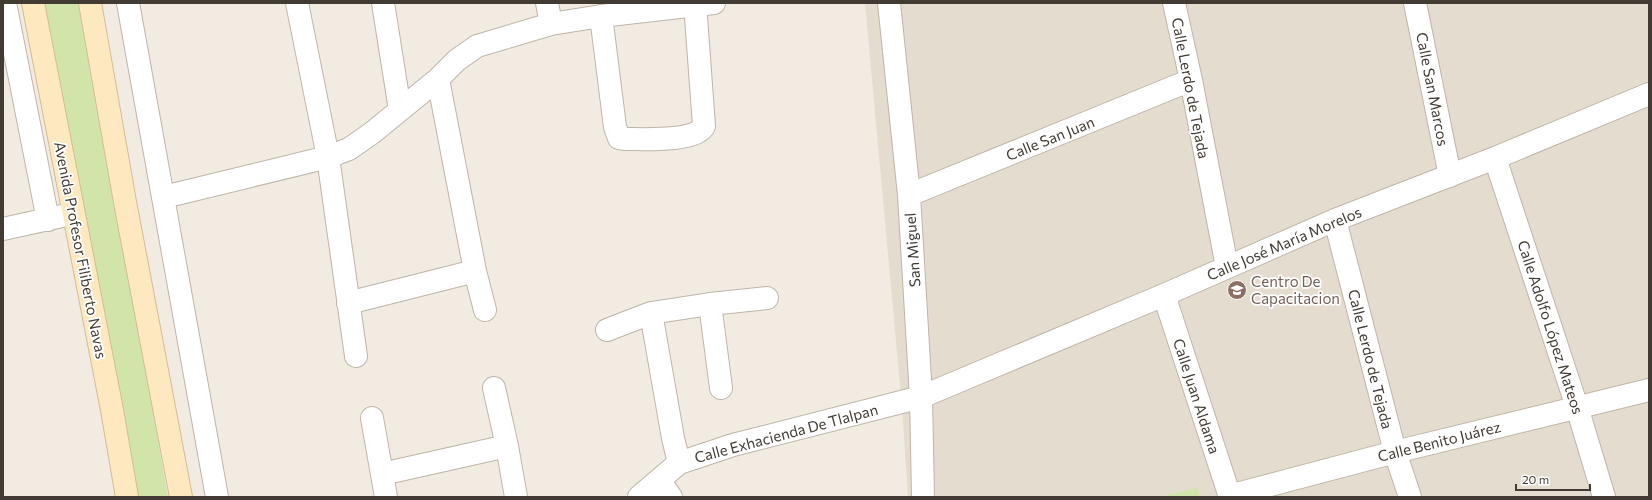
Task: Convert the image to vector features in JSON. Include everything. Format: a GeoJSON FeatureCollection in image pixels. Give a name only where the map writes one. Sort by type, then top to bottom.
{"type":"FeatureCollection","features":[{"type":"Feature","properties":{"kind":"main road","name":"Avenida Profesor Filiberto Navas"},"geometry":{"type":"LineString","coordinates":[[33,3],[112,410],[127,497]]}},
{"type":"Feature","properties":{"kind":"main road"},"geometry":{"type":"LineString","coordinates":[[90,3],[125,202],[181,497]]}},
{"type":"Feature","properties":{"kind":"street"},"geometry":{"type":"LineString","coordinates":[[5,3],[48,220]]}},
{"type":"Feature","properties":{"kind":"street"},"geometry":{"type":"LineString","coordinates":[[128,3],[217,497]]}},
{"type":"Feature","properties":{"kind":"street"},"geometry":{"type":"LineString","coordinates":[[297,3],[328,157],[356,356]]}},
{"type":"Feature","properties":{"kind":"street"},"geometry":{"type":"LineString","coordinates":[[383,3],[400,110]]}},
{"type":"Feature","properties":{"kind":"street"},"geometry":{"type":"LineString","coordinates":[[547,3],[551,24]]}},
{"type":"Feature","properties":{"kind":"street","name":"San Miguel"},"geometry":{"type":"LineString","coordinates":[[889,3],[909,195],[921,397],[923,497]]}},
{"type":"Feature","properties":{"kind":"street","name":"Calle Lerdo de Tejada"},"geometry":{"type":"LineString","coordinates":[[1174,3],[1191,80],[1227,267]]}},
{"type":"Feature","properties":{"kind":"street","name":"Calle San Marcos"},"geometry":{"type":"LineString","coordinates":[[1415,3],[1450,176]]}},
{"type":"Feature","properties":{"kind":"street"},"geometry":{"type":"LineString","coordinates":[[164,197],[328,157],[348,149],[372,133],[438,79],[457,60],[477,46],[551,24],[601,16],[701,4],[704,126],[702,129],[696,133],[682,137],[619,138],[615,127],[601,16]]}},
{"type":"Feature","properties":{"kind":"street"},"geometry":{"type":"LineString","coordinates":[[438,79],[485,310]]}},
{"type":"Feature","properties":{"kind":"street","name":"Calle San Juan"},"geometry":{"type":"LineString","coordinates":[[909,195],[1191,80]]}},
{"type":"Feature","properties":{"kind":"street","name":"Calle José María Morelos"},"geometry":{"type":"LineString","coordinates":[[921,397],[1164,295],[1335,220],[1495,158],[1649,94]]}},
{"type":"Feature","properties":{"kind":"street","name":"Calle Adolfo López Mateos"},"geometry":{"type":"LineString","coordinates":[[1495,158],[1577,407],[1604,497]]}},
{"type":"Feature","properties":{"kind":"street"},"geometry":{"type":"LineString","coordinates":[[3,229],[73,214]]}},
{"type":"Feature","properties":{"kind":"street","name":"Calle Lerdo de Tejada"},"geometry":{"type":"LineString","coordinates":[[1335,220],[1395,452],[1410,497]]}},
{"type":"Feature","properties":{"kind":"street"},"geometry":{"type":"LineString","coordinates":[[348,303],[476,271]]}},
{"type":"Feature","properties":{"kind":"street","name":"Calle Juan Aldama"},"geometry":{"type":"LineString","coordinates":[[1164,295],[1229,496]]}},
{"type":"Feature","properties":{"kind":"street"},"geometry":{"type":"LineString","coordinates":[[607,330],[651,313],[710,304],[767,298]]}},
{"type":"Feature","properties":{"kind":"street"},"geometry":{"type":"LineString","coordinates":[[710,304],[720,388]]}},
{"type":"Feature","properties":{"kind":"street"},"geometry":{"type":"LineString","coordinates":[[651,313],[673,438],[679,463]]}},
{"type":"Feature","properties":{"kind":"street"},"geometry":{"type":"LineString","coordinates":[[494,388],[507,446],[516,497]]}},
{"type":"Feature","properties":{"kind":"street","name":"Calle Benito Juárez"},"geometry":{"type":"LineString","coordinates":[[1229,496],[1395,452],[1649,390]]}},
{"type":"Feature","properties":{"kind":"street","name":"Calle Exhacienda De Tlalpan"},"geometry":{"type":"LineString","coordinates":[[639,497],[665,489],[679,463],[733,444],[921,397]]}},
{"type":"Feature","properties":{"kind":"street"},"geometry":{"type":"LineString","coordinates":[[372,418],[386,497]]}},
{"type":"Feature","properties":{"kind":"street"},"geometry":{"type":"LineString","coordinates":[[382,474],[507,446]]}},
{"type":"Feature","properties":{"kind":"shaded area"},"geometry":{"type":"Polygon","coordinates":[[[865,3],[1649,3],[1649,497],[908,497],[902,407],[865,3]]]}},
{"type":"Feature","properties":{"kind":"green space"},"geometry":{"type":"Polygon","coordinates":[[[42,3],[80,3],[168,497],[133,497],[42,3]]]}},
{"type":"Feature","properties":{"kind":"green space"},"geometry":{"type":"Polygon","coordinates":[[[1197,488],[1200,497],[1160,497],[1197,488]]]}},
{"type":"Feature","properties":{"kind":"place","name":"Centro De Capacitacion"},"geometry":{"type":"Point","coordinates":[1237,290]}}]}
